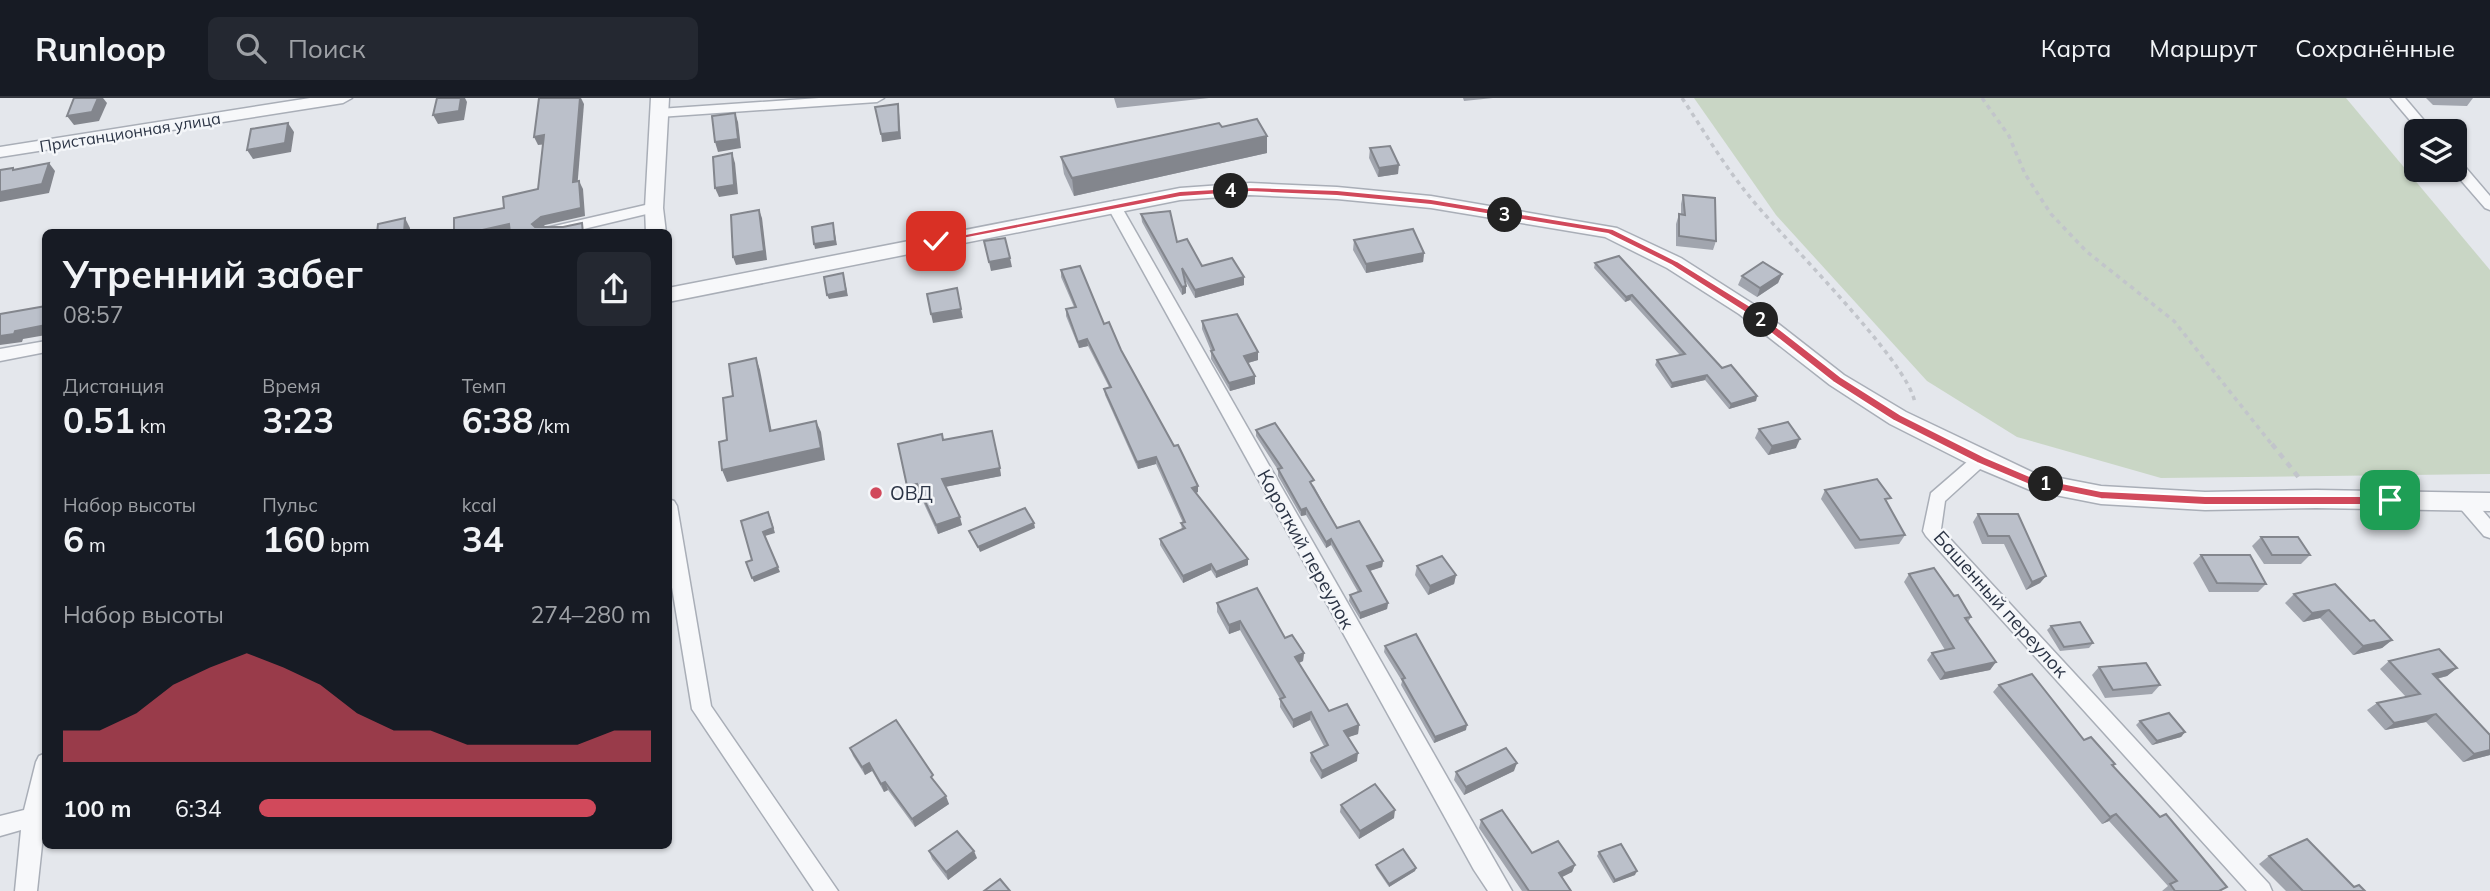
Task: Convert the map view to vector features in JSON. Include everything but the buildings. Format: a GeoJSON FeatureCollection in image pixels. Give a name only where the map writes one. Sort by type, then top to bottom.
{"type":"FeatureCollection","features":[{"type":"Feature","properties":{"kind":"street","name":"Пристанционная улица"},"geometry":{"type":"LineString","coordinates":[[0,152],[343,98]]}},
{"type":"Feature","properties":{"kind":"street"},"geometry":{"type":"LineString","coordinates":[[656,229],[654,208],[659,105],[877,98]]}},
{"type":"Feature","properties":{"kind":"street"},"geometry":{"type":"LineString","coordinates":[[2398,98],[2416,119]]}},
{"type":"Feature","properties":{"kind":"street"},"geometry":{"type":"LineString","coordinates":[[2467,178],[2490,205]]}},
{"type":"Feature","properties":{"kind":"street"},"geometry":{"type":"LineString","coordinates":[[672,294],[1180,194],[1250,190],[1337,193],[1431,202],[1610,232],[1674,263],[1746,309],[1837,380],[1918,428],[1981,460],[2031,481],[2101,495],[2205,500],[2490,502]]}},
{"type":"Feature","properties":{"kind":"street","name":"Короткий переулок"},"geometry":{"type":"LineString","coordinates":[[1114,205],[1482,863],[1501,891]]}},
{"type":"Feature","properties":{"kind":"street"},"geometry":{"type":"LineString","coordinates":[[563,229],[654,208]]}},
{"type":"Feature","properties":{"kind":"street"},"geometry":{"type":"LineString","coordinates":[[0,355],[42,347]]}},
{"type":"Feature","properties":{"kind":"street","name":"Башенный переулок"},"geometry":{"type":"LineString","coordinates":[[1981,460],[1937,498],[1932,531],[2261,891]]}},
{"type":"Feature","properties":{"kind":"street"},"geometry":{"type":"LineString","coordinates":[[2465,502],[2490,531]]}},
{"type":"Feature","properties":{"kind":"street"},"geometry":{"type":"LineString","coordinates":[[672,530],[702,709],[827,891]]}},
{"type":"Feature","properties":{"kind":"street"},"geometry":{"type":"LineString","coordinates":[[26,891],[33,817],[42,779]]}},
{"type":"Feature","properties":{"kind":"street"},"geometry":{"type":"LineString","coordinates":[[0,826],[33,817]]}},
{"type":"Feature","properties":{"kind":"path"},"geometry":{"type":"LineString","coordinates":[[1682,98],[1742,188],[1891,358],[1914,393],[1918,428]]}},
{"type":"Feature","properties":{"kind":"path"},"geometry":{"type":"LineString","coordinates":[[1982,98],[2009,136],[2025,174],[2051,214],[2086,251],[2174,321],[2316,499]]}},
{"type":"Feature","properties":{"kind":"green space"},"geometry":{"type":"Polygon","coordinates":[[[1694,98],[2346,98],[2404,167],[2404,182],[2416,182],[2490,270],[2490,474],[2161,478],[2017,437],[1927,381],[1776,215],[1694,98]]]}},
{"type":"Feature","properties":{"kind":"place","name":"ОВД"},"geometry":{"type":"Point","coordinates":[876,493]}},
{"type":"Feature","properties":{"kind":"route"},"geometry":{"type":"LineString","coordinates":[[936,241],[1180,194],[1250,190],[1337,193],[1431,202],[1610,232],[1674,263],[1746,309],[1837,380],[1898,418],[1981,460],[2031,481],[2101,495],[2205,500],[2390,500]]}}]}
